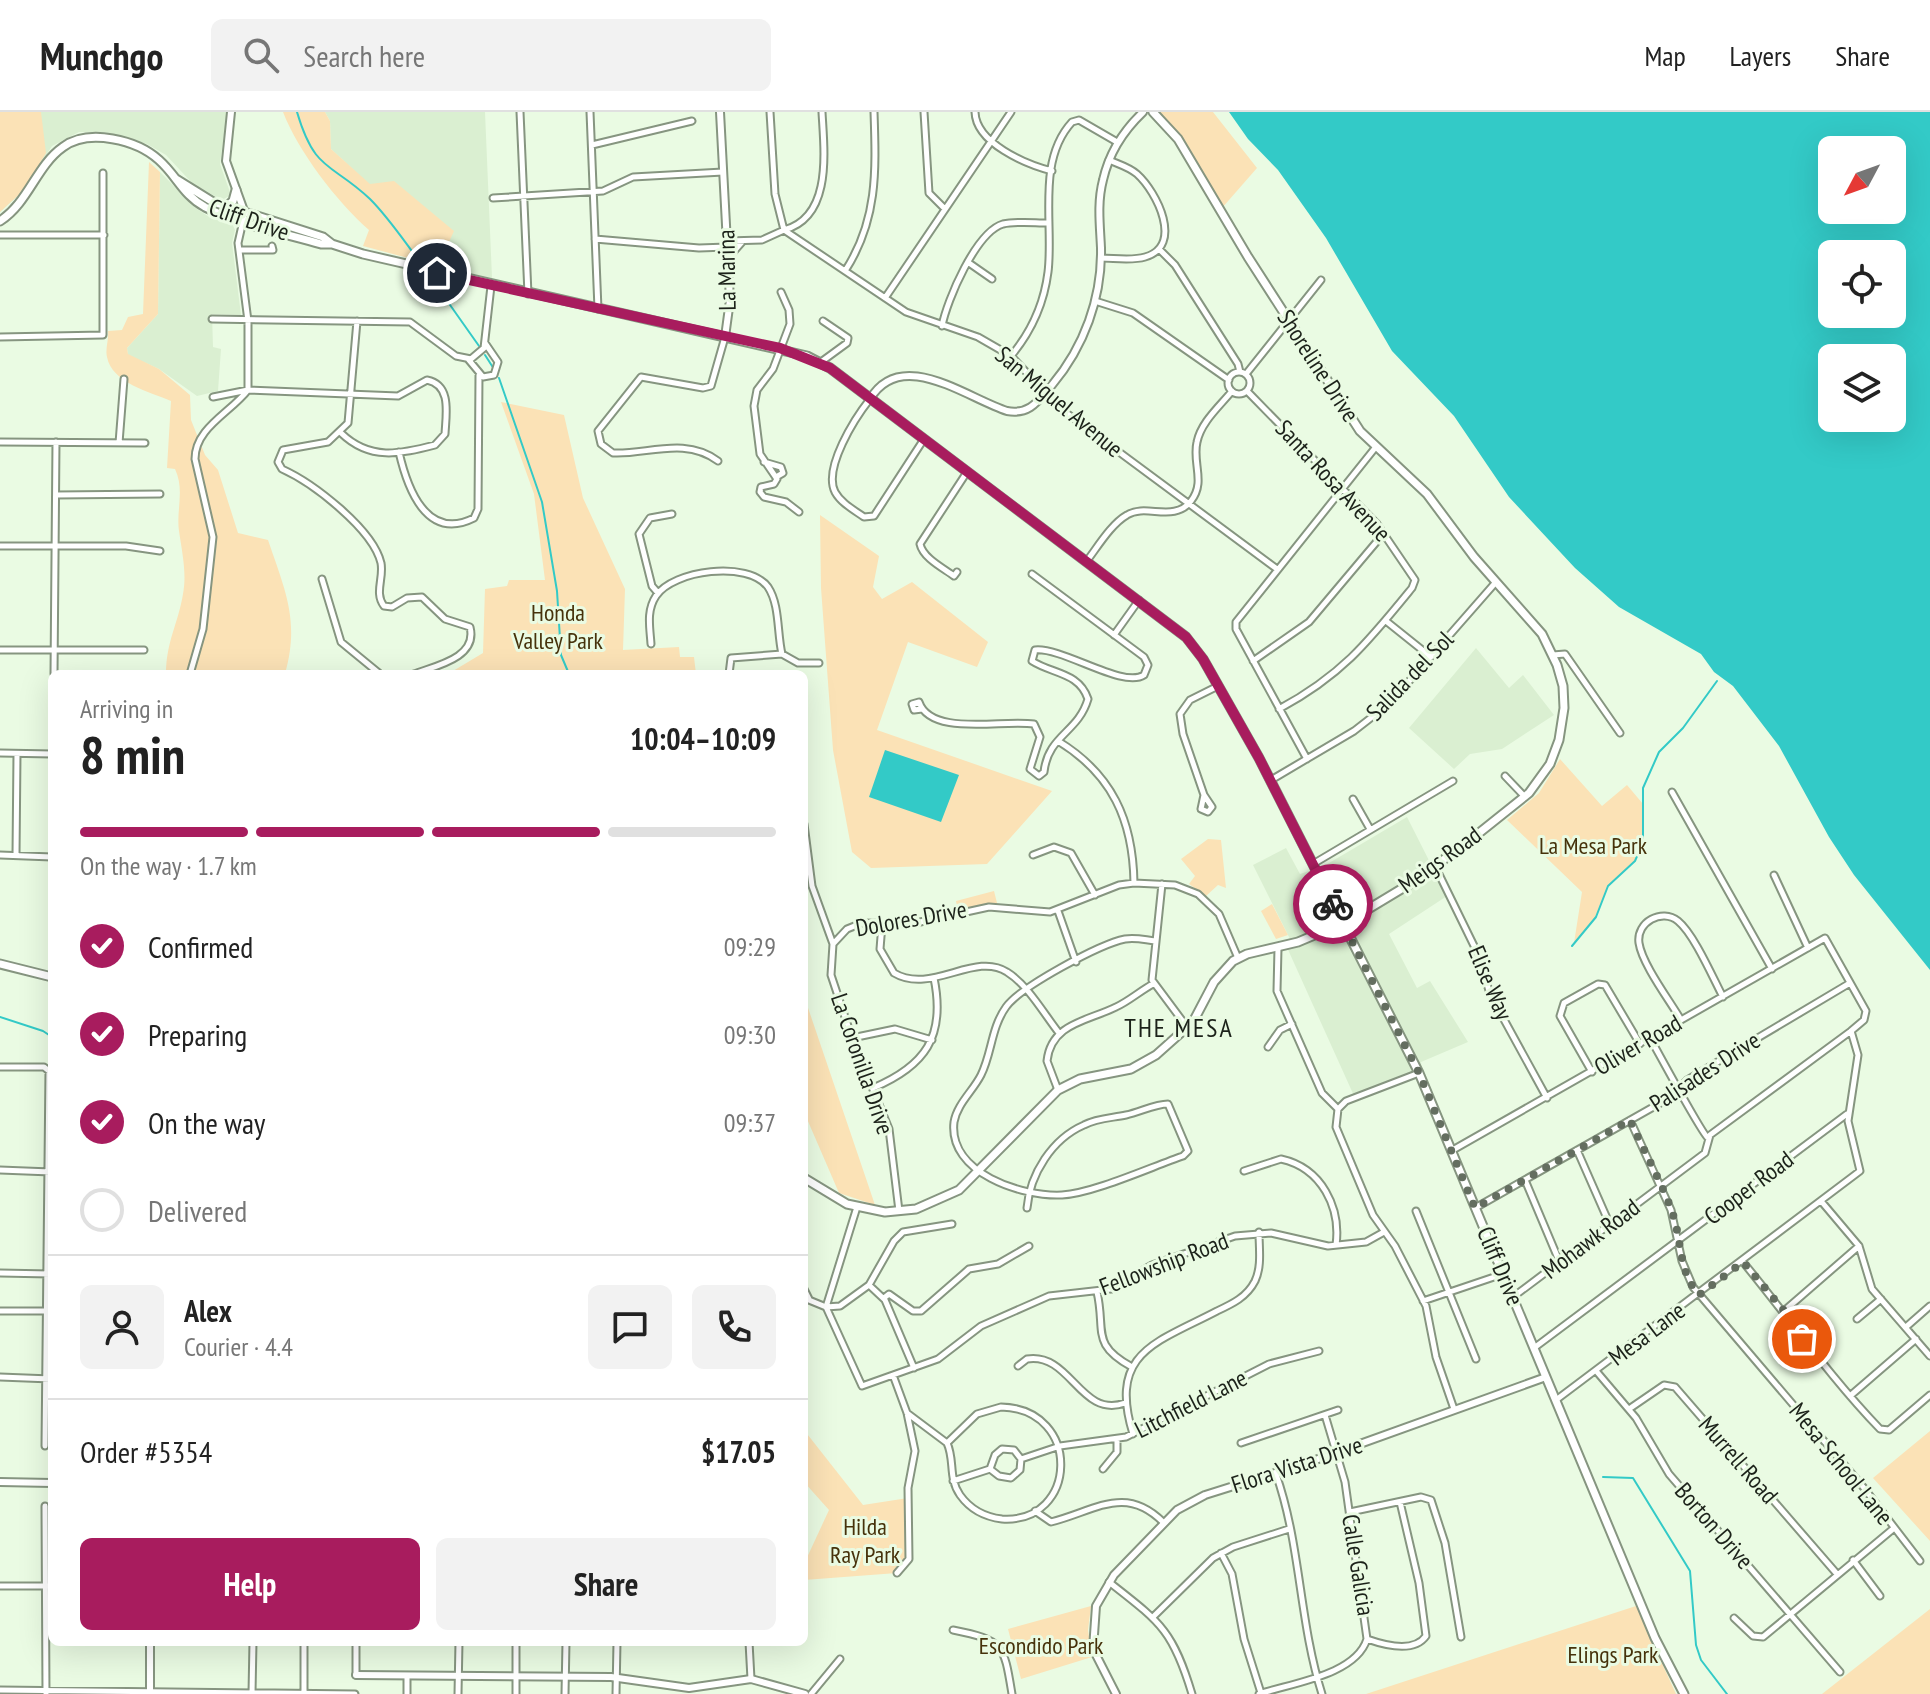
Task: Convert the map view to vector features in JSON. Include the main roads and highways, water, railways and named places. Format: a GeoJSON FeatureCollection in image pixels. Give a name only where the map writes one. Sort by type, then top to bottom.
{"type":"FeatureCollection","features":[{"type":"Feature","properties":{"kind":"main road","name":"Shoreline Drive"},"geometry":{"type":"LineString","coordinates":[[1153,112],[1178,139],[1289,321],[1375,448],[1427,494],[1512,598]]}},
{"type":"Feature","properties":{"kind":"main road","name":"Cliff Drive"},"geometry":{"type":"LineString","coordinates":[[0,221],[22,202],[54,155],[72,142],[84,138],[109,139],[136,147],[160,161],[176,179],[203,197],[244,217]]}},
{"type":"Feature","properties":{"kind":"main road","name":"Cliff Drive"},"geometry":{"type":"LineString","coordinates":[[176,179],[179,187],[202,205],[319,244],[332,244],[491,286],[725,337],[821,362],[1186,637],[1218,686],[1271,780],[1419,1073],[1655,1638],[1684,1694]]}},
{"type":"Feature","properties":{"kind":"main road"},"geometry":{"type":"LineString","coordinates":[[226,207],[233,201],[236,190]]}},
{"type":"Feature","properties":{"kind":"main road","name":"Meigs Road"},"geometry":{"type":"LineString","coordinates":[[808,1180],[857,1207],[899,1212],[942,1200],[979,1172],[1058,1090],[1080,1079],[1139,1065],[1188,1028],[1221,972],[1238,958],[1278,948],[1343,923],[1435,866],[1525,797],[1550,764],[1562,728],[1563,686],[1553,655],[1536,625],[1512,598]]}},
{"type":"Feature","properties":{"kind":"main road"},"geometry":{"type":"LineString","coordinates":[[0,964],[48,976]]}},
{"type":"Feature","properties":{"kind":"water"},"geometry":{"type":"Polygon","coordinates":[[[1229,112],[1930,112],[1930,970],[1854,875],[1829,837],[1779,746],[1733,686],[1714,672],[1701,654],[1619,607],[1575,568],[1509,497],[1454,416],[1392,351],[1326,238],[1278,170],[1248,139],[1229,112]]]}},
{"type":"Feature","properties":{"kind":"water"},"geometry":{"type":"Polygon","coordinates":[[[885,750],[959,775],[941,822],[869,797],[885,750]]]}},
{"type":"Feature","properties":{"kind":"waterway"},"geometry":{"type":"LineString","coordinates":[[297,112],[318,157],[370,199],[420,262]]}},
{"type":"Feature","properties":{"kind":"waterway"},"geometry":{"type":"LineString","coordinates":[[431,278],[479,346]]}},
{"type":"Feature","properties":{"kind":"waterway"},"geometry":{"type":"LineString","coordinates":[[485,355],[494,369]]}},
{"type":"Feature","properties":{"kind":"waterway"},"geometry":{"type":"LineString","coordinates":[[499,378],[542,502],[557,591],[561,655],[567,670]]}},
{"type":"Feature","properties":{"kind":"waterway"},"geometry":{"type":"LineString","coordinates":[[1572,946],[1596,917],[1608,886],[1635,861],[1643,842],[1643,788],[1659,752],[1683,728],[1717,681]]}},
{"type":"Feature","properties":{"kind":"waterway"},"geometry":{"type":"LineString","coordinates":[[0,1017],[48,1034]]}},
{"type":"Feature","properties":{"kind":"waterway"},"geometry":{"type":"LineString","coordinates":[[1603,1477],[1633,1478],[1690,1571],[1696,1645],[1701,1660],[1727,1694]]}},
{"type":"Feature","properties":{"kind":"district","name":"THE MESA"},"geometry":{"type":"Point","coordinates":[1179,1028]}},
{"type":"Feature","properties":{"kind":"park label","name":"Honda Valley Park"},"geometry":{"type":"Point","coordinates":[558,627]}},
{"type":"Feature","properties":{"kind":"park label","name":"La Mesa Park"},"geometry":{"type":"Point","coordinates":[1593,846]}},
{"type":"Feature","properties":{"kind":"park label","name":"Hilda Ray Park"},"geometry":{"type":"Point","coordinates":[865,1541]}},
{"type":"Feature","properties":{"kind":"park label","name":"Escondido Park"},"geometry":{"type":"Point","coordinates":[1041,1646]}},
{"type":"Feature","properties":{"kind":"park label","name":"Elings Park"},"geometry":{"type":"Point","coordinates":[1613,1655]}}]}
